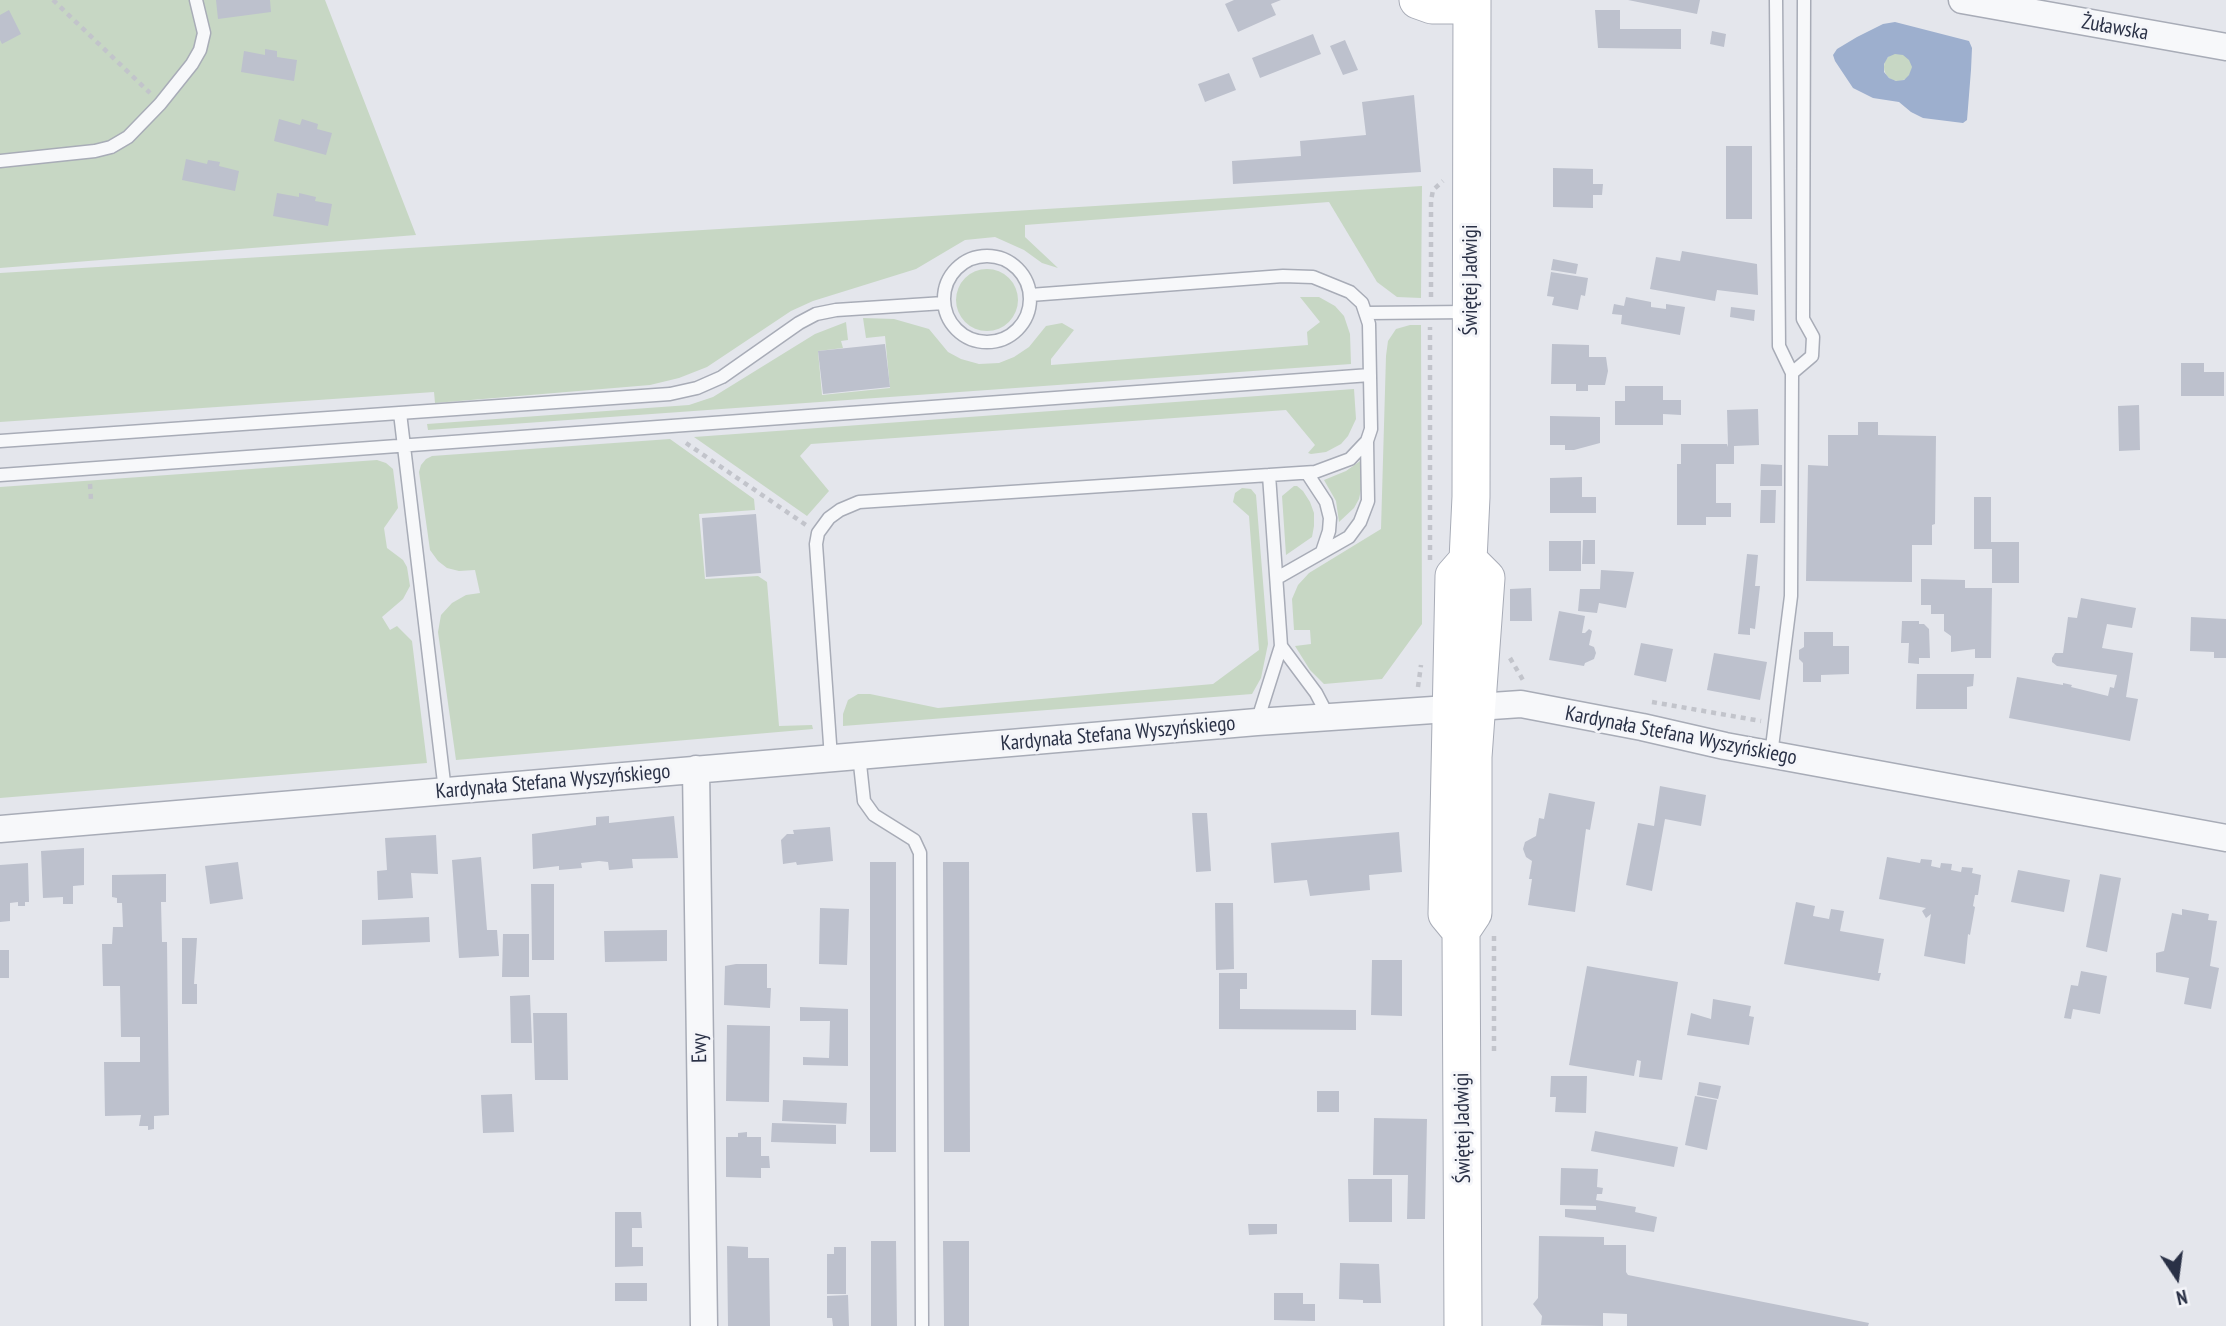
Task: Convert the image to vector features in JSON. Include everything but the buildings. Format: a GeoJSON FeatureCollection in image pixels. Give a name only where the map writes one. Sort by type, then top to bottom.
{"type":"FeatureCollection","features":[{"type":"Feature","properties":{"kind":"main road"},"geometry":{"type":"LineString","coordinates":[[1418,0],[1432,5],[1472,3]]}},
{"type":"Feature","properties":{"kind":"main road","name":"Świętej Jadwigi"},"geometry":{"type":"LineString","coordinates":[[1463,1326],[1461,931],[1447,914],[1464,707],[1454,576],[1468,560],[1471,497],[1472,3]]}},
{"type":"Feature","properties":{"kind":"street","name":"Żuławska"},"geometry":{"type":"LineString","coordinates":[[1962,0],[2226,47]]}},
{"type":"Feature","properties":{"kind":"street","name":"Kardynała Stefana Wyszyńskiego"},"geometry":{"type":"LineString","coordinates":[[0,829],[1328,716],[1521,704],[1771,755],[2226,838]]}},
{"type":"Feature","properties":{"kind":"street","name":"Ewy"},"geometry":{"type":"LineString","coordinates":[[696,769],[704,1326]]}},
{"type":"Feature","properties":{"kind":"lane"},"geometry":{"type":"LineString","coordinates":[[0,161],[68,155],[111,147],[128,137],[160,104],[200,50],[204,33],[196,0]]}},
{"type":"Feature","properties":{"kind":"lane"},"geometry":{"type":"LineString","coordinates":[[1771,755],[1791,596],[1793,373],[1779,346],[1776,0]]}},
{"type":"Feature","properties":{"kind":"lane"},"geometry":{"type":"LineString","coordinates":[[1793,373],[1812,356],[1812,337],[1803,319],[1804,0]]}},
{"type":"Feature","properties":{"kind":"lane"},"geometry":{"type":"LineString","coordinates":[[983,257],[996,257],[1009,262],[1026,282],[1030,295],[1029,309],[1024,321],[1004,339],[991,342],[977,341],[954,327],[947,316],[944,303],[950,277],[958,267],[983,257]]}},
{"type":"Feature","properties":{"kind":"lane"},"geometry":{"type":"LineString","coordinates":[[1030,295],[1255,278],[1313,277],[1350,292],[1362,303],[1370,324],[1371,429],[1367,441],[1368,501],[1360,522],[1349,537],[1277,578]]}},
{"type":"Feature","properties":{"kind":"lane"},"geometry":{"type":"LineString","coordinates":[[0,441],[670,394],[697,388],[722,377],[816,314],[836,310],[944,303]]}},
{"type":"Feature","properties":{"kind":"lane"},"geometry":{"type":"LineString","coordinates":[[1367,313],[1471,312]]}},
{"type":"Feature","properties":{"kind":"lane"},"geometry":{"type":"LineString","coordinates":[[0,475],[1370,375]]}},
{"type":"Feature","properties":{"kind":"lane"},"geometry":{"type":"LineString","coordinates":[[400,413],[445,791]]}},
{"type":"Feature","properties":{"kind":"lane"},"geometry":{"type":"LineString","coordinates":[[831,758],[816,544],[818,533],[829,517],[859,502],[1315,472],[1350,459],[1367,441]]}},
{"type":"Feature","properties":{"kind":"lane"},"geometry":{"type":"LineString","coordinates":[[1307,473],[1326,502],[1330,518],[1322,552]]}},
{"type":"Feature","properties":{"kind":"lane"},"geometry":{"type":"LineString","coordinates":[[1257,722],[1263,696],[1282,646],[1269,475]]}},
{"type":"Feature","properties":{"kind":"lane"},"geometry":{"type":"LineString","coordinates":[[1282,646],[1314,689],[1328,716]]}},
{"type":"Feature","properties":{"kind":"lane"},"geometry":{"type":"LineString","coordinates":[[859,755],[864,801],[874,815],[914,840],[920,853],[922,1326]]}},
{"type":"Feature","properties":{"kind":"path"},"geometry":{"type":"LineString","coordinates":[[53,0],[160,104]]}},
{"type":"Feature","properties":{"kind":"path"},"geometry":{"type":"LineString","coordinates":[[1430,564],[1432,201],[1433,190],[1448,173]]}},
{"type":"Feature","properties":{"kind":"path"},"geometry":{"type":"LineString","coordinates":[[708,457],[818,533]]}},
{"type":"Feature","properties":{"kind":"path"},"geometry":{"type":"LineString","coordinates":[[1501,652],[1510,658],[1523,679],[1522,688]]}},
{"type":"Feature","properties":{"kind":"path"},"geometry":{"type":"LineString","coordinates":[[1418,686],[1423,658]]}},
{"type":"Feature","properties":{"kind":"green space"},"geometry":{"type":"Polygon","coordinates":[[[0,0],[325,0],[416,235],[0,268],[0,0]]]}},
{"type":"Feature","properties":{"kind":"green space"},"geometry":{"type":"Polygon","coordinates":[[[1898,53],[1908,57],[1912,67],[1908,77],[1898,81],[1888,77],[1884,67],[1888,57],[1898,53]]]}},
{"type":"Feature","properties":{"kind":"green space"},"geometry":{"type":"Polygon","coordinates":[[[1422,186],[1421,298],[1397,297],[1377,282],[1329,202],[1025,225],[1025,237],[1058,268],[1042,263],[1024,250],[995,237],[965,240],[916,269],[813,301],[791,311],[707,367],[650,385],[435,403],[434,392],[0,422],[0,273],[1422,186]]]}},
{"type":"Feature","properties":{"kind":"green space"},"geometry":{"type":"Polygon","coordinates":[[[981,269],[993,269],[1009,278],[1016,288],[1016,312],[1009,322],[993,331],[981,331],[970,326],[961,317],[956,306],[956,294],[961,283],[970,274],[981,269]]]}},
{"type":"Feature","properties":{"kind":"green space"},"geometry":{"type":"Polygon","coordinates":[[[1300,297],[1319,297],[1335,306],[1344,316],[1350,334],[1351,364],[428,430],[427,424],[689,405],[713,397],[815,334],[846,322],[848,340],[841,341],[843,348],[818,351],[822,395],[890,388],[885,336],[866,338],[863,318],[894,319],[929,329],[948,352],[979,364],[999,363],[1014,357],[1029,347],[1046,326],[1062,323],[1074,330],[1051,359],[1051,365],[1308,345],[1307,332],[1320,322],[1300,297]]]}},
{"type":"Feature","properties":{"kind":"green space"},"geometry":{"type":"Polygon","coordinates":[[[1421,325],[1422,624],[1382,679],[1324,684],[1310,670],[1295,646],[1311,644],[1310,630],[1294,630],[1292,599],[1298,585],[1309,573],[1381,529],[1388,341],[1396,329],[1421,325]]]}},
{"type":"Feature","properties":{"kind":"green space"},"geometry":{"type":"Polygon","coordinates":[[[1354,389],[1356,419],[1348,436],[1341,444],[1326,452],[1311,454],[1308,453],[1315,445],[1286,410],[811,444],[800,456],[829,491],[807,516],[694,437],[1354,389]]]}},
{"type":"Feature","properties":{"kind":"green space"},"geometry":{"type":"Polygon","coordinates":[[[670,439],[754,499],[755,510],[699,514],[705,579],[758,576],[767,582],[779,726],[812,725],[813,729],[456,760],[438,632],[441,615],[452,603],[466,595],[480,593],[475,570],[459,571],[447,568],[430,550],[419,472],[421,465],[432,456],[670,439]]]}},
{"type":"Feature","properties":{"kind":"green space"},"geometry":{"type":"Polygon","coordinates":[[[377,460],[393,469],[398,508],[384,528],[387,548],[403,560],[410,586],[403,599],[382,617],[390,630],[397,626],[412,641],[427,763],[0,798],[0,487],[377,460]]]}},
{"type":"Feature","properties":{"kind":"green space"},"geometry":{"type":"Polygon","coordinates":[[[1360,461],[1363,480],[1359,499],[1354,508],[1339,522],[1336,501],[1324,480],[1346,471],[1360,461]]]}},
{"type":"Feature","properties":{"kind":"green space"},"geometry":{"type":"Polygon","coordinates":[[[1294,486],[1303,491],[1310,502],[1314,513],[1314,526],[1312,537],[1286,555],[1282,496],[1294,486]]]}},
{"type":"Feature","properties":{"kind":"green space"},"geometry":{"type":"Polygon","coordinates":[[[1242,488],[1251,489],[1256,495],[1268,644],[1261,678],[1252,694],[843,726],[843,714],[848,700],[858,694],[938,708],[1213,684],[1259,650],[1249,516],[1233,502],[1235,493],[1242,488]]]}},
{"type":"Feature","properties":{"kind":"water"},"geometry":{"type":"Polygon","coordinates":[[[1895,22],[1969,41],[1972,48],[1967,120],[1963,123],[1923,118],[1899,102],[1873,98],[1853,88],[1833,55],[1837,49],[1883,24],[1895,22]],[[1903,55],[1888,57],[1884,64],[1884,72],[1896,81],[1904,80],[1912,67],[1903,55]]]}}]}
